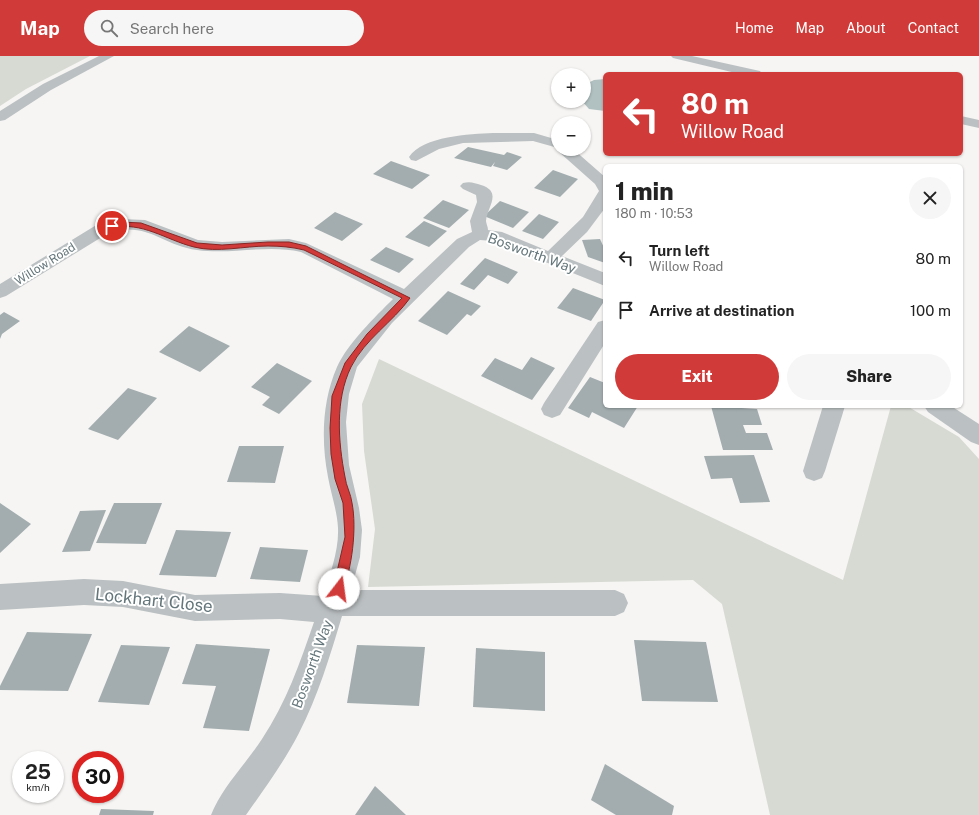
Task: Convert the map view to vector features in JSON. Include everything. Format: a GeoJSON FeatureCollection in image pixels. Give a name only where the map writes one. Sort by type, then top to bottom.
{"type":"FeatureCollection","features":[{"type":"Feature","properties":{"kind":"street"},"geometry":{"type":"LineString","coordinates":[[0,118],[47,87],[108,56]]}},
{"type":"Feature","properties":{"kind":"street"},"geometry":{"type":"LineString","coordinates":[[677,56],[747,72]]}},
{"type":"Feature","properties":{"kind":"street"},"geometry":{"type":"LineString","coordinates":[[963,120],[979,124]]}},
{"type":"Feature","properties":{"kind":"street"},"geometry":{"type":"LineString","coordinates":[[416,157],[434,146],[449,141],[534,137],[551,142]]}},
{"type":"Feature","properties":{"kind":"street"},"geometry":{"type":"LineString","coordinates":[[572,156],[603,184]]}},
{"type":"Feature","properties":{"kind":"street"},"geometry":{"type":"LineString","coordinates":[[468,186],[484,193],[485,202],[478,221],[480,234]]}},
{"type":"Feature","properties":{"kind":"street"},"geometry":{"type":"LineString","coordinates":[[550,258],[587,220],[601,203],[603,196]]}},
{"type":"Feature","properties":{"kind":"street","name":"Willow Road"},"geometry":{"type":"LineString","coordinates":[[0,292],[104,228],[121,224],[139,224],[196,245],[222,247],[289,244],[306,248],[407,298]]}},
{"type":"Feature","properties":{"kind":"street","name":"Bosworth Way"},"geometry":{"type":"LineString","coordinates":[[227,815],[269,755],[296,709],[314,664],[343,574],[350,537],[348,503],[340,479],[336,454],[335,428],[337,396],[348,365],[370,336],[462,243],[473,236],[480,234],[496,236],[603,279]]}},
{"type":"Feature","properties":{"kind":"street"},"geometry":{"type":"LineString","coordinates":[[552,409],[603,330]]}},
{"type":"Feature","properties":{"kind":"street"},"geometry":{"type":"LineString","coordinates":[[814,471],[833,408]]}},
{"type":"Feature","properties":{"kind":"street"},"geometry":{"type":"LineString","coordinates":[[938,408],[979,436]]}},
{"type":"Feature","properties":{"kind":"street","name":"Lockhart Close"},"geometry":{"type":"LineString","coordinates":[[0,597],[84,592],[124,594],[195,608],[615,603]]}},
{"type":"Feature","properties":{"kind":"shaded area"},"geometry":{"type":"Polygon","coordinates":[[[0,56],[90,56],[26,89],[0,106],[0,56]]]}},
{"type":"Feature","properties":{"kind":"shaded area"},"geometry":{"type":"Polygon","coordinates":[[[603,79],[603,111],[588,108],[591,108],[591,82],[603,79]]]}},
{"type":"Feature","properties":{"kind":"shaded area"},"geometry":{"type":"Polygon","coordinates":[[[379,359],[843,580],[890,408],[910,408],[959,437],[979,459],[979,815],[770,815],[722,604],[693,580],[368,587],[375,529],[364,451],[362,404],[379,359]]]}},
{"type":"Feature","properties":{"kind":"building"},"geometry":{"type":"Polygon","coordinates":[[[468,147],[504,155],[507,152],[522,157],[507,170],[493,166],[495,162],[491,167],[454,158],[468,147]]]}},
{"type":"Feature","properties":{"kind":"building"},"geometry":{"type":"Polygon","coordinates":[[[391,161],[430,175],[412,189],[373,174],[391,161]]]}},
{"type":"Feature","properties":{"kind":"building"},"geometry":{"type":"Polygon","coordinates":[[[553,170],[578,179],[560,197],[534,188],[553,170]]]}},
{"type":"Feature","properties":{"kind":"building"},"geometry":{"type":"Polygon","coordinates":[[[443,200],[469,210],[449,228],[423,218],[443,200]]]}},
{"type":"Feature","properties":{"kind":"building"},"geometry":{"type":"Polygon","coordinates":[[[500,201],[529,212],[513,228],[484,216],[500,201]]]}},
{"type":"Feature","properties":{"kind":"building"},"geometry":{"type":"Polygon","coordinates":[[[335,212],[363,224],[342,241],[314,228],[335,212]]]}},
{"type":"Feature","properties":{"kind":"building"},"geometry":{"type":"Polygon","coordinates":[[[539,214],[559,222],[543,239],[522,231],[539,214]]]}},
{"type":"Feature","properties":{"kind":"building"},"geometry":{"type":"Polygon","coordinates":[[[424,221],[447,231],[429,247],[405,237],[424,221]]]}},
{"type":"Feature","properties":{"kind":"building"},"geometry":{"type":"Polygon","coordinates":[[[600,239],[603,246],[603,262],[588,257],[582,240],[600,239]]]}},
{"type":"Feature","properties":{"kind":"building"},"geometry":{"type":"Polygon","coordinates":[[[386,247],[414,259],[399,273],[370,260],[386,247]]]}},
{"type":"Feature","properties":{"kind":"building"},"geometry":{"type":"Polygon","coordinates":[[[485,258],[518,272],[508,284],[488,275],[474,290],[460,284],[485,258]]]}},
{"type":"Feature","properties":{"kind":"building"},"geometry":{"type":"Polygon","coordinates":[[[573,288],[603,299],[603,303],[591,321],[557,308],[573,288]]]}},
{"type":"Feature","properties":{"kind":"building"},"geometry":{"type":"Polygon","coordinates":[[[448,291],[481,306],[471,316],[467,314],[447,335],[418,321],[448,291]]]}},
{"type":"Feature","properties":{"kind":"building"},"geometry":{"type":"Polygon","coordinates":[[[4,312],[20,321],[2,334],[0,339],[0,315],[4,312]]]}},
{"type":"Feature","properties":{"kind":"building"},"geometry":{"type":"Polygon","coordinates":[[[189,326],[230,346],[200,372],[159,352],[189,326]]]}},
{"type":"Feature","properties":{"kind":"building"},"geometry":{"type":"Polygon","coordinates":[[[531,357],[555,368],[532,400],[481,376],[495,358],[522,370],[531,357]]]}},
{"type":"Feature","properties":{"kind":"building"},"geometry":{"type":"Polygon","coordinates":[[[277,363],[312,381],[279,414],[262,405],[270,397],[251,387],[277,363]]]}},
{"type":"Feature","properties":{"kind":"building"},"geometry":{"type":"Polygon","coordinates":[[[590,377],[603,382],[603,408],[637,408],[624,428],[592,412],[589,418],[568,408],[590,377]]]}},
{"type":"Feature","properties":{"kind":"building"},"geometry":{"type":"Polygon","coordinates":[[[128,388],[157,398],[118,440],[88,429],[128,388]]]}},
{"type":"Feature","properties":{"kind":"building"},"geometry":{"type":"Polygon","coordinates":[[[712,408],[757,409],[762,425],[743,425],[746,433],[767,433],[773,450],[723,450],[712,408]]]}},
{"type":"Feature","properties":{"kind":"building"},"geometry":{"type":"Polygon","coordinates":[[[239,446],[284,446],[275,483],[227,482],[239,446]]]}},
{"type":"Feature","properties":{"kind":"building"},"geometry":{"type":"Polygon","coordinates":[[[754,455],[770,502],[740,503],[732,478],[711,479],[704,456],[754,455]]]}},
{"type":"Feature","properties":{"kind":"building"},"geometry":{"type":"Polygon","coordinates":[[[0,503],[31,524],[0,553],[0,503]]]}},
{"type":"Feature","properties":{"kind":"building"},"geometry":{"type":"Polygon","coordinates":[[[114,503],[162,503],[146,544],[96,543],[114,503]]]}},
{"type":"Feature","properties":{"kind":"building"},"geometry":{"type":"Polygon","coordinates":[[[106,510],[90,551],[62,552],[80,511],[106,510]]]}},
{"type":"Feature","properties":{"kind":"building"},"geometry":{"type":"Polygon","coordinates":[[[176,530],[231,532],[216,577],[159,575],[176,530]]]}},
{"type":"Feature","properties":{"kind":"building"},"geometry":{"type":"Polygon","coordinates":[[[260,547],[308,550],[300,582],[250,579],[260,547]]]}},
{"type":"Feature","properties":{"kind":"building"},"geometry":{"type":"Polygon","coordinates":[[[27,632],[92,634],[68,691],[0,690],[0,686],[27,632]]]}},
{"type":"Feature","properties":{"kind":"building"},"geometry":{"type":"Polygon","coordinates":[[[634,640],[706,642],[718,702],[642,701],[634,640]]]}},
{"type":"Feature","properties":{"kind":"building"},"geometry":{"type":"Polygon","coordinates":[[[196,644],[270,649],[249,731],[203,728],[216,686],[182,684],[196,644]]]}},
{"type":"Feature","properties":{"kind":"building"},"geometry":{"type":"Polygon","coordinates":[[[121,645],[170,647],[149,705],[98,702],[121,645]]]}},
{"type":"Feature","properties":{"kind":"building"},"geometry":{"type":"Polygon","coordinates":[[[357,645],[425,647],[419,706],[347,703],[357,645]]]}},
{"type":"Feature","properties":{"kind":"building"},"geometry":{"type":"Polygon","coordinates":[[[476,648],[545,652],[545,711],[473,707],[476,648]]]}},
{"type":"Feature","properties":{"kind":"building"},"geometry":{"type":"Polygon","coordinates":[[[605,764],[674,806],[672,815],[616,815],[591,800],[605,764]]]}},
{"type":"Feature","properties":{"kind":"building"},"geometry":{"type":"Polygon","coordinates":[[[375,786],[406,815],[355,815],[375,786]]]}},
{"type":"Feature","properties":{"kind":"building"},"geometry":{"type":"Polygon","coordinates":[[[101,809],[154,811],[153,815],[99,815],[101,809]]]}},
{"type":"Feature","properties":{"kind":"route"},"geometry":{"type":"LineString","coordinates":[[112,226],[121,224],[139,224],[196,245],[222,247],[289,244],[306,248],[332,259],[407,298],[370,336],[348,365],[337,396],[335,428],[336,454],[340,479],[348,503],[350,537],[339,589]]}}]}
